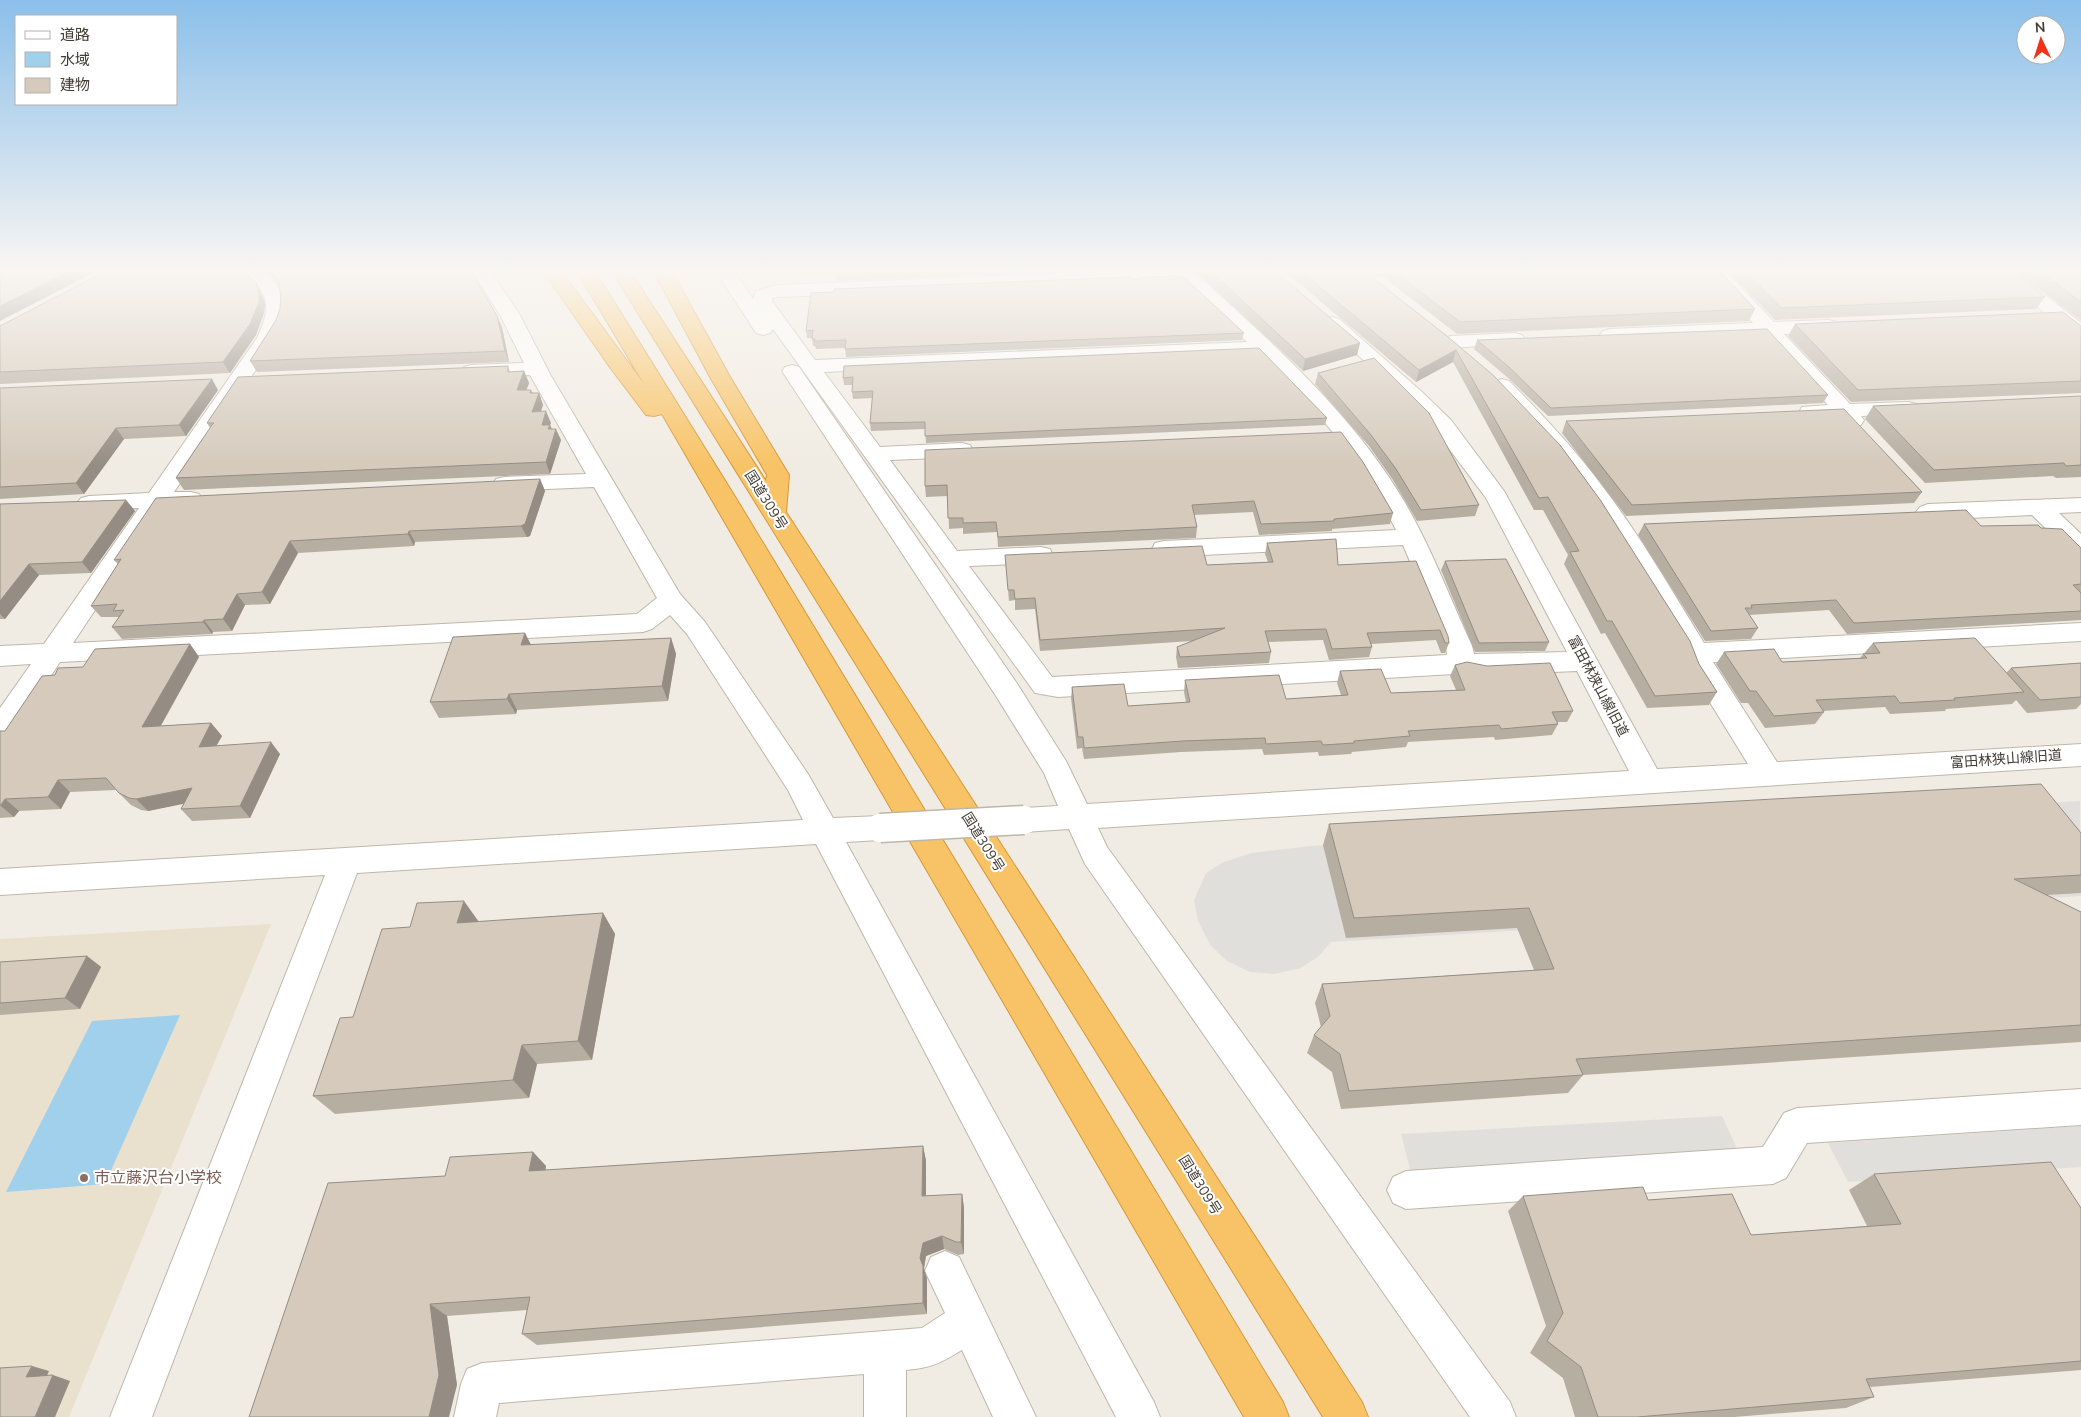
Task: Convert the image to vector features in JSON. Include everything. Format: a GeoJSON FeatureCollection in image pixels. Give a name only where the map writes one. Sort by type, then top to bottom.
{"type":"FeatureCollection","features":[{"type":"Feature","properties":{"kind":"highway"},"geometry":{"type":"LineString","coordinates":[[596,334],[616,362],[722,495]]}},
{"type":"Feature","properties":{"kind":"highway"},"geometry":{"type":"LineString","coordinates":[[624,334],[722,495],[1268,1417]]}},
{"type":"Feature","properties":{"kind":"highway","name":"国道309号"},"geometry":{"type":"LineString","coordinates":[[661,334],[1347,1417]]}},
{"type":"Feature","properties":{"kind":"highway"},"geometry":{"type":"LineString","coordinates":[[697,334],[778,475],[774,512]]}},
{"type":"Feature","properties":{"kind":"street"},"geometry":{"type":"LineString","coordinates":[[0,730],[269,334]]}},
{"type":"Feature","properties":{"kind":"street"},"geometry":{"type":"LineString","coordinates":[[520,334],[537,368],[671,600],[702,636],[798,782],[1136,1416]]}},
{"type":"Feature","properties":{"kind":"street"},"geometry":{"type":"LineString","coordinates":[[767,334],[1006,689],[1056,769],[1096,855],[1495,1417]]}},
{"type":"Feature","properties":{"kind":"street"},"geometry":{"type":"LineString","coordinates":[[786,334],[1045,686],[1058,688],[1454,664],[1461,657],[1459,646],[1393,501],[1309,377],[1264,347],[1250,334]]}},
{"type":"Feature","properties":{"kind":"street","name":"富田林狭山線旧道"},"geometry":{"type":"LineString","coordinates":[[1339,334],[1365,362],[1415,396],[1443,425],[1496,496],[1649,781],[2081,754]]}},
{"type":"Feature","properties":{"kind":"street"},"geometry":{"type":"LineString","coordinates":[[1590,336],[1632,334]]}},
{"type":"Feature","properties":{"kind":"street"},"geometry":{"type":"LineString","coordinates":[[1774,334],[1864,432]]}},
{"type":"Feature","properties":{"kind":"street"},"geometry":{"type":"LineString","coordinates":[[1531,339],[1444,336],[1541,425],[1579,471],[1630,526],[1697,653],[1702,668],[1769,774]]}},
{"type":"Feature","properties":{"kind":"street"},"geometry":{"type":"LineString","coordinates":[[810,366],[1264,347]]}},
{"type":"Feature","properties":{"kind":"street"},"geometry":{"type":"LineString","coordinates":[[448,372],[537,368]]}},
{"type":"Feature","properties":{"kind":"street"},"geometry":{"type":"LineString","coordinates":[[1786,414],[1933,407]]}},
{"type":"Feature","properties":{"kind":"street"},"geometry":{"type":"LineString","coordinates":[[1541,425],[1570,423]]}},
{"type":"Feature","properties":{"kind":"street"},"geometry":{"type":"LineString","coordinates":[[1317,434],[1346,433]]}},
{"type":"Feature","properties":{"kind":"street"},"geometry":{"type":"LineString","coordinates":[[874,454],[982,449]]}},
{"type":"Feature","properties":{"kind":"street"},"geometry":{"type":"LineString","coordinates":[[484,485],[602,480]]}},
{"type":"Feature","properties":{"kind":"street"},"geometry":{"type":"LineString","coordinates":[[1917,490],[1937,512]]}},
{"type":"Feature","properties":{"kind":"street"},"geometry":{"type":"LineString","coordinates":[[68,504],[216,498]]}},
{"type":"Feature","properties":{"kind":"street"},"geometry":{"type":"LineString","coordinates":[[1907,513],[2081,505]]}},
{"type":"Feature","properties":{"kind":"street"},"geometry":{"type":"LineString","coordinates":[[2038,507],[2081,548]]}},
{"type":"Feature","properties":{"kind":"street"},"geometry":{"type":"LineString","coordinates":[[1146,550],[1410,537]]}},
{"type":"Feature","properties":{"kind":"street"},"geometry":{"type":"LineString","coordinates":[[950,559],[1068,554]]}},
{"type":"Feature","properties":{"kind":"street"},"geometry":{"type":"LineString","coordinates":[[0,656],[643,623],[671,600]]}},
{"type":"Feature","properties":{"kind":"street"},"geometry":{"type":"LineString","coordinates":[[1697,653],[2081,632]]}},
{"type":"Feature","properties":{"kind":"street"},"geometry":{"type":"LineString","coordinates":[[1457,661],[1482,666],[1584,661]]}},
{"type":"Feature","properties":{"kind":"street"},"geometry":{"type":"LineString","coordinates":[[0,882],[1649,781]]}},
{"type":"Feature","properties":{"kind":"street"},"geometry":{"type":"LineString","coordinates":[[131,1417],[346,861]]}},
{"type":"Feature","properties":{"kind":"street"},"geometry":{"type":"LineString","coordinates":[[1406,1190],[1773,1165],[1797,1126],[2081,1107]]}},
{"type":"Feature","properties":{"kind":"street"},"geometry":{"type":"LineString","coordinates":[[944,1271],[970,1321],[1014,1417]]}},
{"type":"Feature","properties":{"kind":"street"},"geometry":{"type":"LineString","coordinates":[[475,1417],[482,1384],[928,1348],[970,1321]]}},
{"type":"Feature","properties":{"kind":"street"},"geometry":{"type":"LineString","coordinates":[[885,1351],[885,1417]]}},
{"type":"Feature","properties":{"kind":"shaded area"},"geometry":{"type":"Polygon","coordinates":[[[2080,801],[2081,896],[1331,942],[1319,956],[1301,968],[1274,974],[1250,972],[1227,961],[1210,945],[1198,921],[1194,900],[1206,873],[1224,862],[1251,853],[1310,846],[2080,801]]]}},
{"type":"Feature","properties":{"kind":"shaded area","name":"市立藤沢台小学校"},"geometry":{"type":"Polygon","coordinates":[[[271,924],[69,1417],[0,1417],[0,939],[271,924]]]}},
{"type":"Feature","properties":{"kind":"shaded area"},"geometry":{"type":"Polygon","coordinates":[[[1722,1116],[1739,1153],[1411,1173],[1401,1134],[1722,1116]]]}},
{"type":"Feature","properties":{"kind":"shaded area"},"geometry":{"type":"Polygon","coordinates":[[[2081,1126],[2081,1167],[1848,1182],[1828,1143],[2081,1126]]]}},
{"type":"Feature","properties":{"kind":"water"},"geometry":{"type":"Polygon","coordinates":[[[180,1015],[105,1184],[6,1192],[92,1021],[180,1015]]]}},
{"type":"Feature","properties":{"kind":"building"},"geometry":{"type":"Polygon","coordinates":[[[0,334],[243,334],[223,362],[0,372],[0,334]]]}},
{"type":"Feature","properties":{"kind":"building"},"geometry":{"type":"Polygon","coordinates":[[[267,334],[501,334],[505,351],[250,361],[267,334]]]}},
{"type":"Feature","properties":{"kind":"building"},"geometry":{"type":"Polygon","coordinates":[[[813,334],[1216,334],[845,349],[846,340],[814,341],[815,339],[812,339],[813,334]]]}},
{"type":"Feature","properties":{"kind":"building"},"geometry":{"type":"Polygon","coordinates":[[[1278,334],[1349,334],[1360,343],[1305,359],[1278,334]]]}},
{"type":"Feature","properties":{"kind":"building"},"geometry":{"type":"Polygon","coordinates":[[[1376,334],[1445,334],[1494,376],[1560,445],[1601,501],[1690,641],[1699,664],[1717,692],[1655,696],[1612,621],[1607,621],[1570,552],[1579,551],[1548,497],[1539,498],[1456,350],[1419,370],[1376,334]]]}},
{"type":"Feature","properties":{"kind":"building"},"geometry":{"type":"Polygon","coordinates":[[[1632,334],[1772,334],[1828,395],[1551,408],[1510,368],[1477,340],[1632,334]]]}},
{"type":"Feature","properties":{"kind":"building"},"geometry":{"type":"Polygon","coordinates":[[[1805,334],[2081,334],[2081,381],[1858,390],[1805,334]]]}},
{"type":"Feature","properties":{"kind":"building"},"geometry":{"type":"Polygon","coordinates":[[[1259,348],[1327,418],[925,436],[925,422],[870,423],[873,391],[852,392],[853,377],[843,378],[844,366],[1259,348]]]}},
{"type":"Feature","properties":{"kind":"building"},"geometry":{"type":"Polygon","coordinates":[[[1374,358],[1429,413],[1479,505],[1421,510],[1396,469],[1371,435],[1318,373],[1374,358]]]}},
{"type":"Feature","properties":{"kind":"building"},"geometry":{"type":"Polygon","coordinates":[[[508,366],[508,372],[524,371],[517,390],[531,390],[530,393],[539,393],[532,412],[546,411],[542,425],[550,425],[548,429],[556,429],[546,462],[176,478],[214,423],[207,423],[238,377],[508,366]]]}},
{"type":"Feature","properties":{"kind":"building"},"geometry":{"type":"Polygon","coordinates":[[[212,379],[179,425],[116,428],[76,483],[0,487],[0,388],[212,379]]]}},
{"type":"Feature","properties":{"kind":"building"},"geometry":{"type":"Polygon","coordinates":[[[2081,396],[2081,465],[2066,466],[2064,463],[1934,470],[1873,406],[2081,396]]]}},
{"type":"Feature","properties":{"kind":"building"},"geometry":{"type":"Polygon","coordinates":[[[1844,409],[1922,492],[1632,505],[1566,421],[1844,409]]]}},
{"type":"Feature","properties":{"kind":"building"},"geometry":{"type":"Polygon","coordinates":[[[1341,432],[1363,462],[1393,513],[1334,519],[1334,521],[1261,524],[1254,501],[1192,505],[1197,527],[998,537],[996,522],[963,523],[963,518],[948,518],[947,485],[925,486],[925,450],[1341,432]]]}},
{"type":"Feature","properties":{"kind":"building"},"geometry":{"type":"Polygon","coordinates":[[[540,479],[525,524],[521,526],[409,531],[408,534],[290,541],[262,592],[237,594],[223,619],[204,620],[203,622],[112,627],[124,610],[113,611],[117,604],[91,606],[121,559],[114,560],[156,498],[540,479]]]}},
{"type":"Feature","properties":{"kind":"building"},"geometry":{"type":"Polygon","coordinates":[[[126,500],[82,562],[29,564],[0,601],[0,504],[126,500]]]}},
{"type":"Feature","properties":{"kind":"building"},"geometry":{"type":"Polygon","coordinates":[[[1966,510],[1981,526],[2038,525],[2041,528],[2062,529],[2081,548],[2081,584],[2073,585],[2081,593],[2081,611],[1854,623],[1836,600],[1751,605],[1752,608],[1745,608],[1758,628],[1711,631],[1644,524],[1966,510]]]}},
{"type":"Feature","properties":{"kind":"building"},"geometry":{"type":"Polygon","coordinates":[[[1336,539],[1338,565],[1416,561],[1448,636],[1449,643],[1445,643],[1440,630],[1367,633],[1372,647],[1332,649],[1326,629],[1265,631],[1271,652],[1180,657],[1177,647],[1225,628],[1040,640],[1035,598],[1015,599],[1014,590],[1008,590],[1005,555],[1202,546],[1207,565],[1273,562],[1267,543],[1336,539]]]}},
{"type":"Feature","properties":{"kind":"building"},"geometry":{"type":"Polygon","coordinates":[[[1506,559],[1549,642],[1479,643],[1445,561],[1506,559]]]}},
{"type":"Feature","properties":{"kind":"building"},"geometry":{"type":"Polygon","coordinates":[[[525,633],[521,645],[671,638],[662,686],[509,694],[507,699],[430,702],[453,637],[525,633]]]}},
{"type":"Feature","properties":{"kind":"building"},"geometry":{"type":"Polygon","coordinates":[[[1975,638],[2024,692],[1954,698],[1955,700],[1900,703],[1895,696],[1816,700],[1824,712],[1774,716],[1756,691],[1750,691],[1724,652],[1774,649],[1782,662],[1867,658],[1863,654],[1880,653],[1873,643],[1975,638]]]}},
{"type":"Feature","properties":{"kind":"building"},"geometry":{"type":"Polygon","coordinates":[[[190,644],[142,727],[211,723],[199,747],[271,742],[240,806],[181,809],[192,788],[136,799],[119,793],[106,778],[58,780],[48,797],[5,799],[0,806],[0,731],[5,731],[42,676],[55,675],[58,668],[83,667],[95,649],[190,644]]]}},
{"type":"Feature","properties":{"kind":"building"},"geometry":{"type":"Polygon","coordinates":[[[1467,662],[1487,666],[1550,663],[1573,711],[1552,712],[1558,724],[1501,729],[1499,725],[1408,731],[1410,736],[1323,745],[1321,741],[1266,744],[1265,738],[1183,741],[1084,748],[1083,737],[1078,737],[1072,687],[1124,684],[1128,706],[1190,702],[1185,680],[1279,675],[1286,699],[1348,695],[1340,671],[1381,669],[1391,693],[1465,690],[1455,665],[1467,662]]]}},
{"type":"Feature","properties":{"kind":"building"},"geometry":{"type":"Polygon","coordinates":[[[2081,663],[2081,697],[2040,700],[2011,668],[2081,663]]]}},
{"type":"Feature","properties":{"kind":"building"},"geometry":{"type":"Polygon","coordinates":[[[2041,784],[2081,833],[2081,875],[2014,879],[2081,912],[2081,1025],[1576,1059],[1583,1075],[1349,1091],[1340,1054],[1314,1035],[1330,1016],[1322,984],[1554,969],[1529,908],[1354,918],[1329,824],[2041,784]]]}},
{"type":"Feature","properties":{"kind":"building"},"geometry":{"type":"Polygon","coordinates":[[[464,901],[457,923],[603,913],[578,1041],[522,1045],[513,1080],[313,1096],[340,1018],[353,1017],[382,929],[410,927],[417,903],[464,901]]]}},
{"type":"Feature","properties":{"kind":"building"},"geometry":{"type":"Polygon","coordinates":[[[87,956],[65,998],[0,1003],[0,962],[87,956]]]}},
{"type":"Feature","properties":{"kind":"building"},"geometry":{"type":"Polygon","coordinates":[[[923,1146],[922,1196],[962,1194],[961,1242],[956,1242],[942,1236],[923,1243],[920,1258],[923,1266],[923,1303],[522,1334],[530,1297],[430,1304],[439,1375],[429,1417],[249,1417],[328,1183],[445,1176],[450,1157],[533,1152],[529,1171],[923,1146]]]}},
{"type":"Feature","properties":{"kind":"building"},"geometry":{"type":"Polygon","coordinates":[[[2051,1162],[2081,1208],[2081,1361],[1866,1379],[1874,1397],[1637,1417],[1598,1417],[1581,1367],[1547,1341],[1563,1313],[1523,1196],[1643,1187],[1648,1200],[1732,1194],[1751,1235],[1901,1224],[1874,1174],[2051,1162]]]}},
{"type":"Feature","properties":{"kind":"building"},"geometry":{"type":"Polygon","coordinates":[[[32,1366],[26,1377],[53,1375],[35,1417],[0,1417],[0,1368],[32,1366]]]}},
{"type":"Feature","properties":{"kind":"place","name":"市立藤沢台小学校"},"geometry":{"type":"Point","coordinates":[84,1178]}}]}
